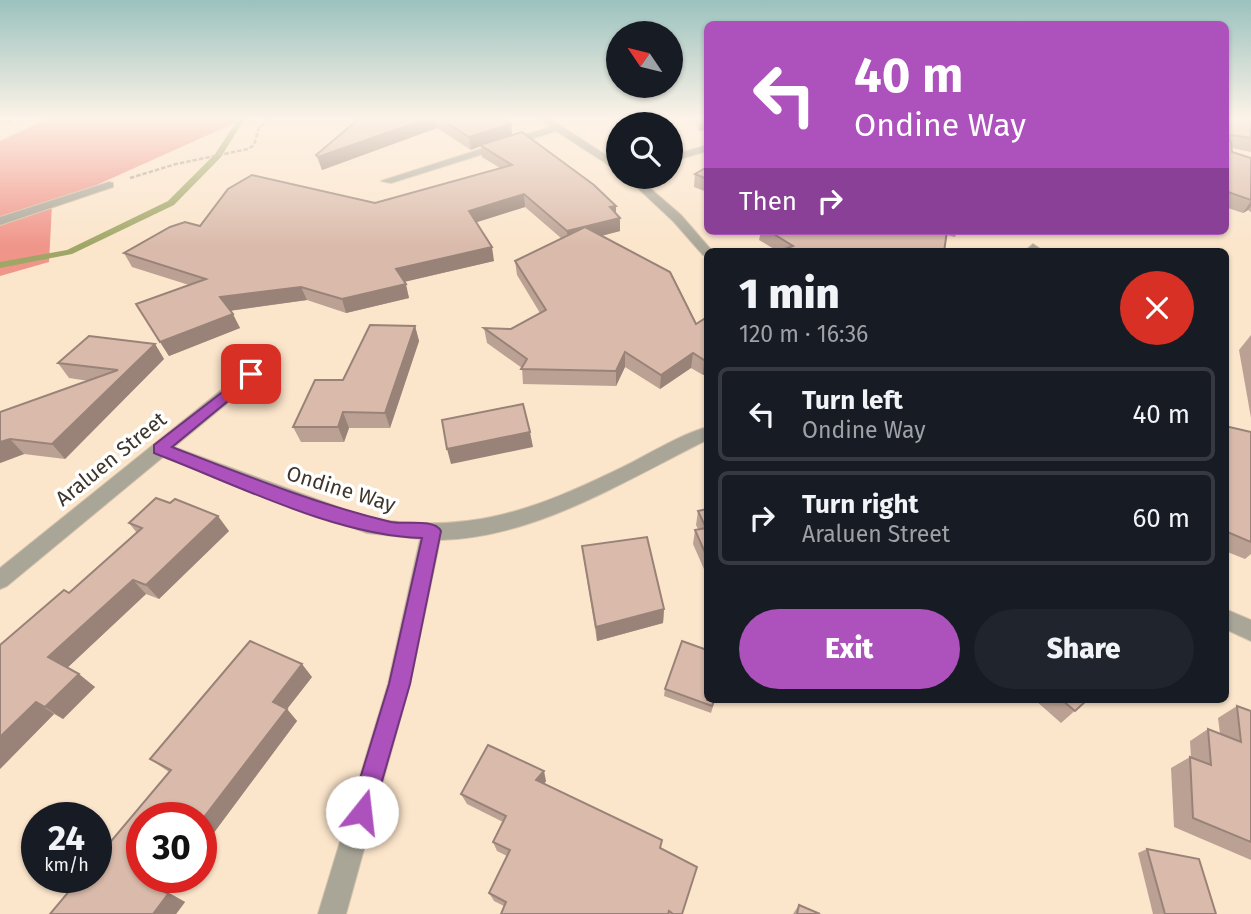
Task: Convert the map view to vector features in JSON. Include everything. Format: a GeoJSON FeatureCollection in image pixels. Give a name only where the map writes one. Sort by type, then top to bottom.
{"type":"FeatureCollection","features":[{"type":"Feature","properties":{"kind":"street"},"geometry":{"type":"LineString","coordinates":[[387,181],[452,161]]}},
{"type":"Feature","properties":{"kind":"street"},"geometry":{"type":"LineString","coordinates":[[0,221],[109,185]]}},
{"type":"Feature","properties":{"kind":"street"},"geometry":{"type":"LineString","coordinates":[[644,189],[677,218],[704,250]]}},
{"type":"Feature","properties":{"kind":"street","name":"Araluen Street"},"geometry":{"type":"LineString","coordinates":[[0,580],[251,374]]}},
{"type":"Feature","properties":{"kind":"street","name":"Ondine Way"},"geometry":{"type":"LineString","coordinates":[[160,449],[336,516],[397,530],[466,531],[499,525],[539,512],[704,434]]}},
{"type":"Feature","properties":{"kind":"street"},"geometry":{"type":"LineString","coordinates":[[332,914],[399,684],[432,531]]}},
{"type":"Feature","properties":{"kind":"street"},"geometry":{"type":"LineString","coordinates":[[1229,620],[1251,631]]}},
{"type":"Feature","properties":{"kind":"path"},"geometry":{"type":"LineString","coordinates":[[109,185],[192,161]]}},
{"type":"Feature","properties":{"kind":"shaded area"},"geometry":{"type":"Polygon","coordinates":[[[0,161],[151,161],[52,205],[49,262],[0,276],[0,161]]]}},
{"type":"Feature","properties":{"kind":"building"},"geometry":{"type":"Polygon","coordinates":[[[505,161],[561,161],[594,185],[616,206],[610,207],[620,218],[567,231],[524,194],[469,211],[492,247],[396,269],[406,284],[342,299],[301,287],[220,297],[233,314],[160,342],[136,304],[206,279],[124,253],[170,227],[185,222],[200,226],[228,189],[252,175],[375,203],[512,165],[505,161]]]}},
{"type":"Feature","properties":{"kind":"building"},"geometry":{"type":"Polygon","coordinates":[[[1229,161],[1251,161],[1251,200],[1229,192],[1229,161]]]}},
{"type":"Feature","properties":{"kind":"building"},"geometry":{"type":"Polygon","coordinates":[[[704,169],[704,178],[695,174],[704,169]]]}},
{"type":"Feature","properties":{"kind":"building"},"geometry":{"type":"Polygon","coordinates":[[[585,227],[670,272],[696,324],[704,319],[704,360],[693,353],[661,375],[625,352],[616,371],[521,369],[527,359],[484,328],[511,329],[546,310],[515,261],[585,227]]]}},
{"type":"Feature","properties":{"kind":"building"},"geometry":{"type":"Polygon","coordinates":[[[775,235],[946,235],[945,248],[788,248],[793,246],[775,235]]]}},
{"type":"Feature","properties":{"kind":"building"},"geometry":{"type":"Polygon","coordinates":[[[370,325],[415,326],[385,413],[343,412],[338,427],[293,427],[315,380],[343,380],[370,325]]]}},
{"type":"Feature","properties":{"kind":"building"},"geometry":{"type":"Polygon","coordinates":[[[89,336],[155,344],[52,444],[10,439],[0,442],[0,412],[118,370],[58,363],[89,336]]]}},
{"type":"Feature","properties":{"kind":"building"},"geometry":{"type":"Polygon","coordinates":[[[523,404],[530,432],[447,449],[442,420],[523,404]]]}},
{"type":"Feature","properties":{"kind":"building"},"geometry":{"type":"Polygon","coordinates":[[[1229,427],[1251,432],[1251,542],[1229,533],[1229,427]]]}},
{"type":"Feature","properties":{"kind":"building"},"geometry":{"type":"Polygon","coordinates":[[[156,498],[170,503],[175,499],[218,516],[146,585],[133,580],[48,657],[79,674],[45,707],[36,702],[0,737],[0,645],[64,590],[69,593],[142,528],[129,523],[156,498]]]}},
{"type":"Feature","properties":{"kind":"building"},"geometry":{"type":"Polygon","coordinates":[[[704,510],[704,524],[698,511],[704,510]]]}},
{"type":"Feature","properties":{"kind":"building"},"geometry":{"type":"Polygon","coordinates":[[[704,528],[704,550],[695,530],[704,528]]]}},
{"type":"Feature","properties":{"kind":"building"},"geometry":{"type":"Polygon","coordinates":[[[647,537],[664,609],[596,627],[582,546],[647,537]]]}},
{"type":"Feature","properties":{"kind":"building"},"geometry":{"type":"Polygon","coordinates":[[[250,641],[302,664],[273,702],[287,709],[216,802],[144,802],[171,770],[150,759],[250,641]]]}},
{"type":"Feature","properties":{"kind":"building"},"geometry":{"type":"Polygon","coordinates":[[[682,641],[704,649],[704,703],[713,703],[712,706],[665,689],[682,641]]]}},
{"type":"Feature","properties":{"kind":"building"},"geometry":{"type":"Polygon","coordinates":[[[1066,703],[1084,703],[1075,711],[1066,703]]]}},
{"type":"Feature","properties":{"kind":"building"},"geometry":{"type":"Polygon","coordinates":[[[1237,706],[1251,711],[1251,842],[1193,818],[1190,757],[1211,765],[1208,729],[1241,742],[1237,706]]]}},
{"type":"Feature","properties":{"kind":"building"},"geometry":{"type":"Polygon","coordinates":[[[488,745],[544,771],[536,780],[662,840],[660,848],[697,867],[682,914],[669,911],[668,914],[501,914],[506,902],[489,893],[510,850],[493,842],[506,816],[461,794],[488,745]]]}},
{"type":"Feature","properties":{"kind":"building"},"geometry":{"type":"Polygon","coordinates":[[[126,823],[126,893],[168,894],[153,914],[50,914],[68,893],[112,893],[112,840],[126,823]]]}},
{"type":"Feature","properties":{"kind":"building"},"geometry":{"type":"Polygon","coordinates":[[[1147,849],[1199,859],[1216,914],[1165,914],[1147,849]]]}},
{"type":"Feature","properties":{"kind":"building"},"geometry":{"type":"Polygon","coordinates":[[[799,905],[820,914],[797,914],[799,905]]]}},
{"type":"Feature","properties":{"kind":"waterway"},"geometry":{"type":"LineString","coordinates":[[0,265],[69,252],[171,203],[212,161]]}},
{"type":"Feature","properties":{"kind":"route"},"geometry":{"type":"LineString","coordinates":[[251,374],[160,449],[336,516],[397,530],[432,531],[399,684],[362,812]]}}]}
